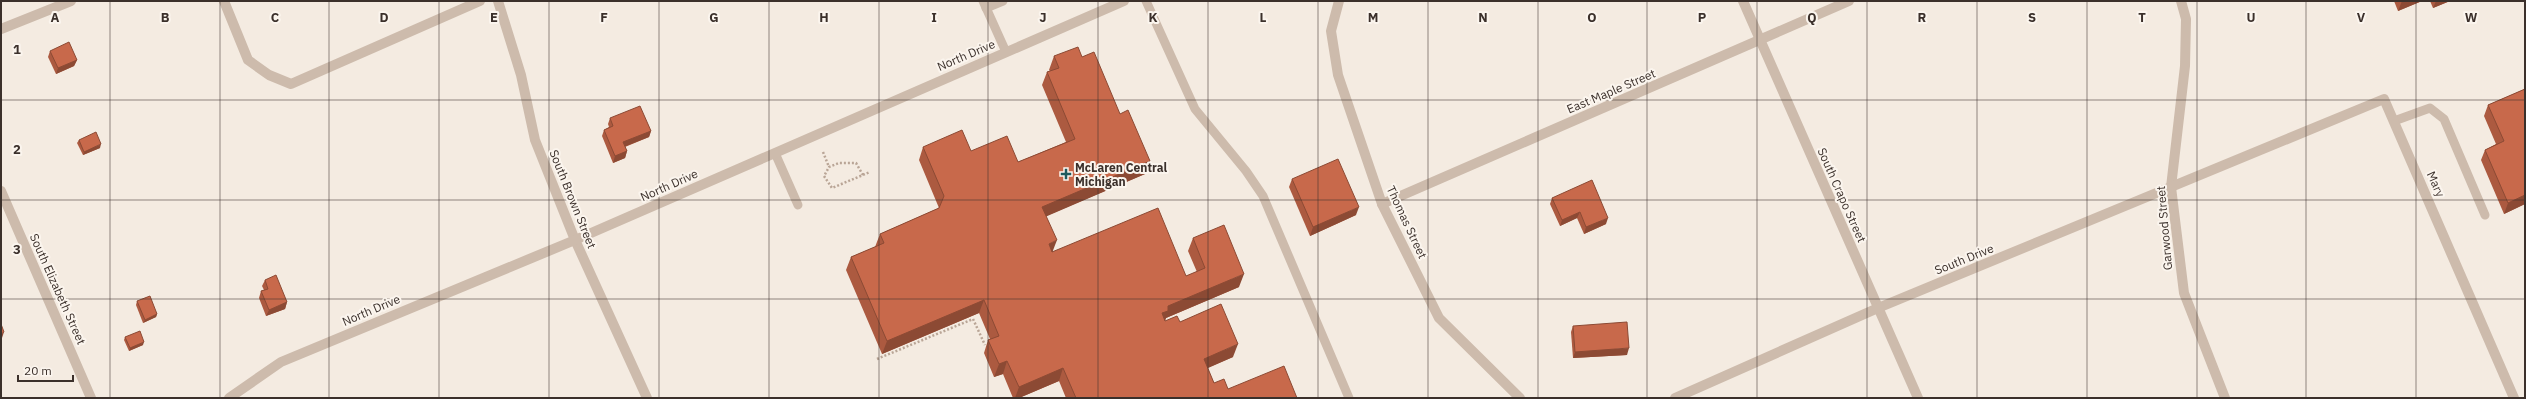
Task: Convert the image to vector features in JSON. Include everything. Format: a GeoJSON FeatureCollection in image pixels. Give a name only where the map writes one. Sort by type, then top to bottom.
{"type":"FeatureCollection","features":[{"type":"Feature","properties":{"kind":"street"},"geometry":{"type":"LineString","coordinates":[[1,29],[71,1]]}},
{"type":"Feature","properties":{"kind":"street"},"geometry":{"type":"LineString","coordinates":[[224,1],[248,60],[269,75],[291,84],[480,1]]}},
{"type":"Feature","properties":{"kind":"street","name":"South Brown Street"},"geometry":{"type":"LineString","coordinates":[[498,1],[522,76],[535,140],[575,240],[647,398]]}},
{"type":"Feature","properties":{"kind":"street","name":"North Drive"},"geometry":{"type":"LineString","coordinates":[[229,398],[281,362],[575,240],[1124,1]]}},
{"type":"Feature","properties":{"kind":"street","name":"Thomas Street"},"geometry":{"type":"LineString","coordinates":[[1339,1],[1331,31],[1338,75],[1382,204],[1439,318],[1520,398]]}},
{"type":"Feature","properties":{"kind":"street","name":"South Crapo Street"},"geometry":{"type":"LineString","coordinates":[[1743,1],[1918,398]]}},
{"type":"Feature","properties":{"kind":"street","name":"East Maple Street"},"geometry":{"type":"LineString","coordinates":[[1382,204],[1849,1]]}},
{"type":"Feature","properties":{"kind":"street","name":"Garwood Street"},"geometry":{"type":"LineString","coordinates":[[2180,1],[2186,19],[2185,66],[2171,187],[2184,293],[2225,398]]}},
{"type":"Feature","properties":{"kind":"street","name":"Mary"},"geometry":{"type":"LineString","coordinates":[[2266,148],[2384,99],[2514,398]]}},
{"type":"Feature","properties":{"kind":"street","name":"South Drive"},"geometry":{"type":"LineString","coordinates":[[1674,398],[1878,308],[2266,148]]}},
{"type":"Feature","properties":{"kind":"street","name":"South Elizabeth Street"},"geometry":{"type":"LineString","coordinates":[[1,191],[91,398]]}},
{"type":"Feature","properties":{"kind":"lane"},"geometry":{"type":"LineString","coordinates":[[1002,1],[984,5],[1006,52]]}},
{"type":"Feature","properties":{"kind":"lane"},"geometry":{"type":"LineString","coordinates":[[1146,1],[1195,109],[1246,171],[1262,196],[1349,398]]}},
{"type":"Feature","properties":{"kind":"lane"},"geometry":{"type":"LineString","coordinates":[[2394,121],[2430,108],[2444,119],[2485,215]]}},
{"type":"Feature","properties":{"kind":"lane"},"geometry":{"type":"LineString","coordinates":[[775,153],[798,205]]}},
{"type":"Feature","properties":{"kind":"path"},"geometry":{"type":"LineString","coordinates":[[823,152],[829,167]]}},
{"type":"Feature","properties":{"kind":"path"},"geometry":{"type":"LineString","coordinates":[[862,175],[856,163],[839,163],[829,167],[824,176],[832,188],[870,172]]}},
{"type":"Feature","properties":{"kind":"path"},"geometry":{"type":"LineString","coordinates":[[877,359],[973,319],[985,345]]}},
{"type":"Feature","properties":{"kind":"building"},"geometry":{"type":"Polygon","coordinates":[[[69,42],[77,60],[58,68],[50,51],[69,42]]]}},
{"type":"Feature","properties":{"kind":"building","name":"McLaren Central Michigan"},"geometry":{"type":"Polygon","coordinates":[[[1078,47],[1082,57],[1094,52],[1120,114],[1128,110],[1150,161],[1042,207],[1057,240],[1049,244],[1052,252],[1158,208],[1186,276],[1205,268],[1193,238],[1224,225],[1244,274],[1168,306],[1168,311],[1162,313],[1165,321],[1177,316],[1180,322],[1221,304],[1238,344],[1204,359],[1214,383],[1224,379],[1228,389],[1284,366],[1297,398],[1076,398],[1063,368],[1019,387],[1007,361],[999,364],[988,340],[999,336],[984,300],[887,341],[851,257],[884,243],[880,234],[939,208],[944,196],[923,147],[962,130],[971,151],[1007,136],[1018,162],[1075,139],[1047,72],[1059,68],[1054,56],[1078,47]]]}},
{"type":"Feature","properties":{"kind":"building"},"geometry":{"type":"Polygon","coordinates":[[[2525,89],[2525,195],[2508,203],[2485,150],[2504,141],[2488,105],[2525,89]]]}},
{"type":"Feature","properties":{"kind":"building"},"geometry":{"type":"Polygon","coordinates":[[[640,106],[651,131],[623,142],[627,151],[615,156],[604,130],[613,126],[610,118],[640,106]]]}},
{"type":"Feature","properties":{"kind":"building"},"geometry":{"type":"Polygon","coordinates":[[[96,132],[101,144],[84,152],[79,140],[96,132]]]}},
{"type":"Feature","properties":{"kind":"building"},"geometry":{"type":"Polygon","coordinates":[[[1338,159],[1359,207],[1313,227],[1292,179],[1338,159]]]}},
{"type":"Feature","properties":{"kind":"building"},"geometry":{"type":"Polygon","coordinates":[[[1592,180],[1608,218],[1586,227],[1580,212],[1562,220],[1552,198],[1592,180]]]}},
{"type":"Feature","properties":{"kind":"building"},"geometry":{"type":"Polygon","coordinates":[[[276,275],[287,302],[269,310],[261,291],[268,289],[265,280],[276,275]]]}},
{"type":"Feature","properties":{"kind":"building"},"geometry":{"type":"Polygon","coordinates":[[[150,296],[157,314],[145,320],[137,301],[150,296]]]}},
{"type":"Feature","properties":{"kind":"building"},"geometry":{"type":"Polygon","coordinates":[[[1627,322],[1629,348],[1575,352],[1573,326],[1627,322]]]}},
{"type":"Feature","properties":{"kind":"building"},"geometry":{"type":"Polygon","coordinates":[[[1,324],[4,332],[1,334],[1,324]]]}},
{"type":"Feature","properties":{"kind":"building"},"geometry":{"type":"Polygon","coordinates":[[[140,331],[144,342],[130,348],[125,337],[140,331]]]}},
{"type":"Feature","properties":{"kind":"place","name":"McLaren Central Michigan"},"geometry":{"type":"Point","coordinates":[1066,174]}}]}
